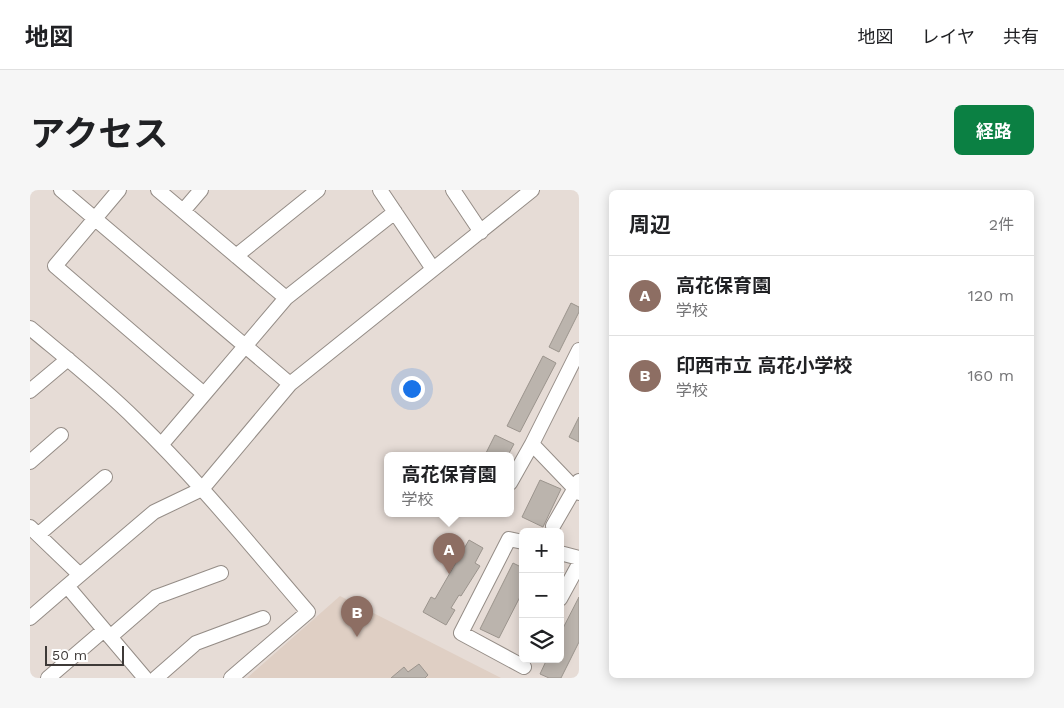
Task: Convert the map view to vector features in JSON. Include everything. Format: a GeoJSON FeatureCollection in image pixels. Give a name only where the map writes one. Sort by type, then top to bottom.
{"type":"FeatureCollection","features":[{"type":"Feature","properties":{"kind":"street"},"geometry":{"type":"LineString","coordinates":[[61,190],[290,384]]}},
{"type":"Feature","properties":{"kind":"street"},"geometry":{"type":"LineString","coordinates":[[119,190],[55,266],[204,394]]}},
{"type":"Feature","properties":{"kind":"street"},"geometry":{"type":"LineString","coordinates":[[158,190],[286,298]]}},
{"type":"Feature","properties":{"kind":"street"},"geometry":{"type":"LineString","coordinates":[[183,211],[200,190]]}},
{"type":"Feature","properties":{"kind":"street"},"geometry":{"type":"LineString","coordinates":[[236,256],[318,190]]}},
{"type":"Feature","properties":{"kind":"street"},"geometry":{"type":"LineString","coordinates":[[380,190],[433,270]]}},
{"type":"Feature","properties":{"kind":"street"},"geometry":{"type":"LineString","coordinates":[[453,190],[480,232]]}},
{"type":"Feature","properties":{"kind":"street"},"geometry":{"type":"LineString","coordinates":[[30,618],[154,512],[202,489],[290,384],[532,190]]}},
{"type":"Feature","properties":{"kind":"street"},"geometry":{"type":"LineString","coordinates":[[161,445],[286,298],[395,212]]}},
{"type":"Feature","properties":{"kind":"street"},"geometry":{"type":"LineString","coordinates":[[30,328],[118,403],[161,445],[202,489],[308,612],[231,678]]}},
{"type":"Feature","properties":{"kind":"street"},"geometry":{"type":"LineString","coordinates":[[514,476],[579,350]]}},
{"type":"Feature","properties":{"kind":"street"},"geometry":{"type":"LineString","coordinates":[[32,386],[68,359]]}},
{"type":"Feature","properties":{"kind":"street"},"geometry":{"type":"LineString","coordinates":[[30,462],[61,435]]}},
{"type":"Feature","properties":{"kind":"street"},"geometry":{"type":"LineString","coordinates":[[532,444],[578,487],[553,526]]}},
{"type":"Feature","properties":{"kind":"street"},"geometry":{"type":"LineString","coordinates":[[80,575],[34,530],[105,477]]}},
{"type":"Feature","properties":{"kind":"street"},"geometry":{"type":"LineString","coordinates":[[519,541],[509,538],[461,634],[524,668]]}},
{"type":"Feature","properties":{"kind":"street"},"geometry":{"type":"LineString","coordinates":[[564,554],[579,558]]}},
{"type":"Feature","properties":{"kind":"street"},"geometry":{"type":"LineString","coordinates":[[564,592],[579,564]]}},
{"type":"Feature","properties":{"kind":"street"},"geometry":{"type":"LineString","coordinates":[[48,678],[156,597],[221,573]]}},
{"type":"Feature","properties":{"kind":"street"},"geometry":{"type":"LineString","coordinates":[[67,586],[140,676]]}},
{"type":"Feature","properties":{"kind":"street"},"geometry":{"type":"LineString","coordinates":[[156,678],[196,643],[263,618]]}},
{"type":"Feature","properties":{"kind":"shaded area"},"geometry":{"type":"Polygon","coordinates":[[[340,596],[501,678],[247,678],[340,596]]]}},
{"type":"Feature","properties":{"kind":"building"},"geometry":{"type":"Polygon","coordinates":[[[571,303],[579,307],[579,312],[559,352],[549,347],[571,303]]]}},
{"type":"Feature","properties":{"kind":"building"},"geometry":{"type":"Polygon","coordinates":[[[543,356],[556,363],[520,432],[507,426],[543,356]]]}},
{"type":"Feature","properties":{"kind":"building"},"geometry":{"type":"Polygon","coordinates":[[[579,417],[579,442],[569,437],[579,417]]]}},
{"type":"Feature","properties":{"kind":"building"},"geometry":{"type":"Polygon","coordinates":[[[495,435],[514,444],[510,452],[486,452],[495,435]]]}},
{"type":"Feature","properties":{"kind":"building"},"geometry":{"type":"Polygon","coordinates":[[[540,480],[561,489],[543,527],[522,517],[540,480]]]}},
{"type":"Feature","properties":{"kind":"building"},"geometry":{"type":"Polygon","coordinates":[[[469,540],[483,548],[475,563],[480,566],[451,608],[455,610],[446,625],[423,612],[431,597],[435,599],[469,540]]]}},
{"type":"Feature","properties":{"kind":"building"},"geometry":{"type":"Polygon","coordinates":[[[513,563],[519,566],[519,599],[499,638],[480,629],[513,563]]]}},
{"type":"Feature","properties":{"kind":"building"},"geometry":{"type":"Polygon","coordinates":[[[579,597],[579,642],[561,678],[549,678],[540,674],[545,663],[564,663],[564,626],[579,597]]]}},
{"type":"Feature","properties":{"kind":"building"},"geometry":{"type":"Polygon","coordinates":[[[419,664],[428,675],[425,678],[391,678],[404,667],[408,672],[419,664]]]}},
{"type":"Feature","properties":{"kind":"place","name":"高花保育園"},"geometry":{"type":"Point","coordinates":[449,574]}},
{"type":"Feature","properties":{"kind":"place","name":"印西市立 高花小学校"},"geometry":{"type":"Point","coordinates":[357,637]}}]}
